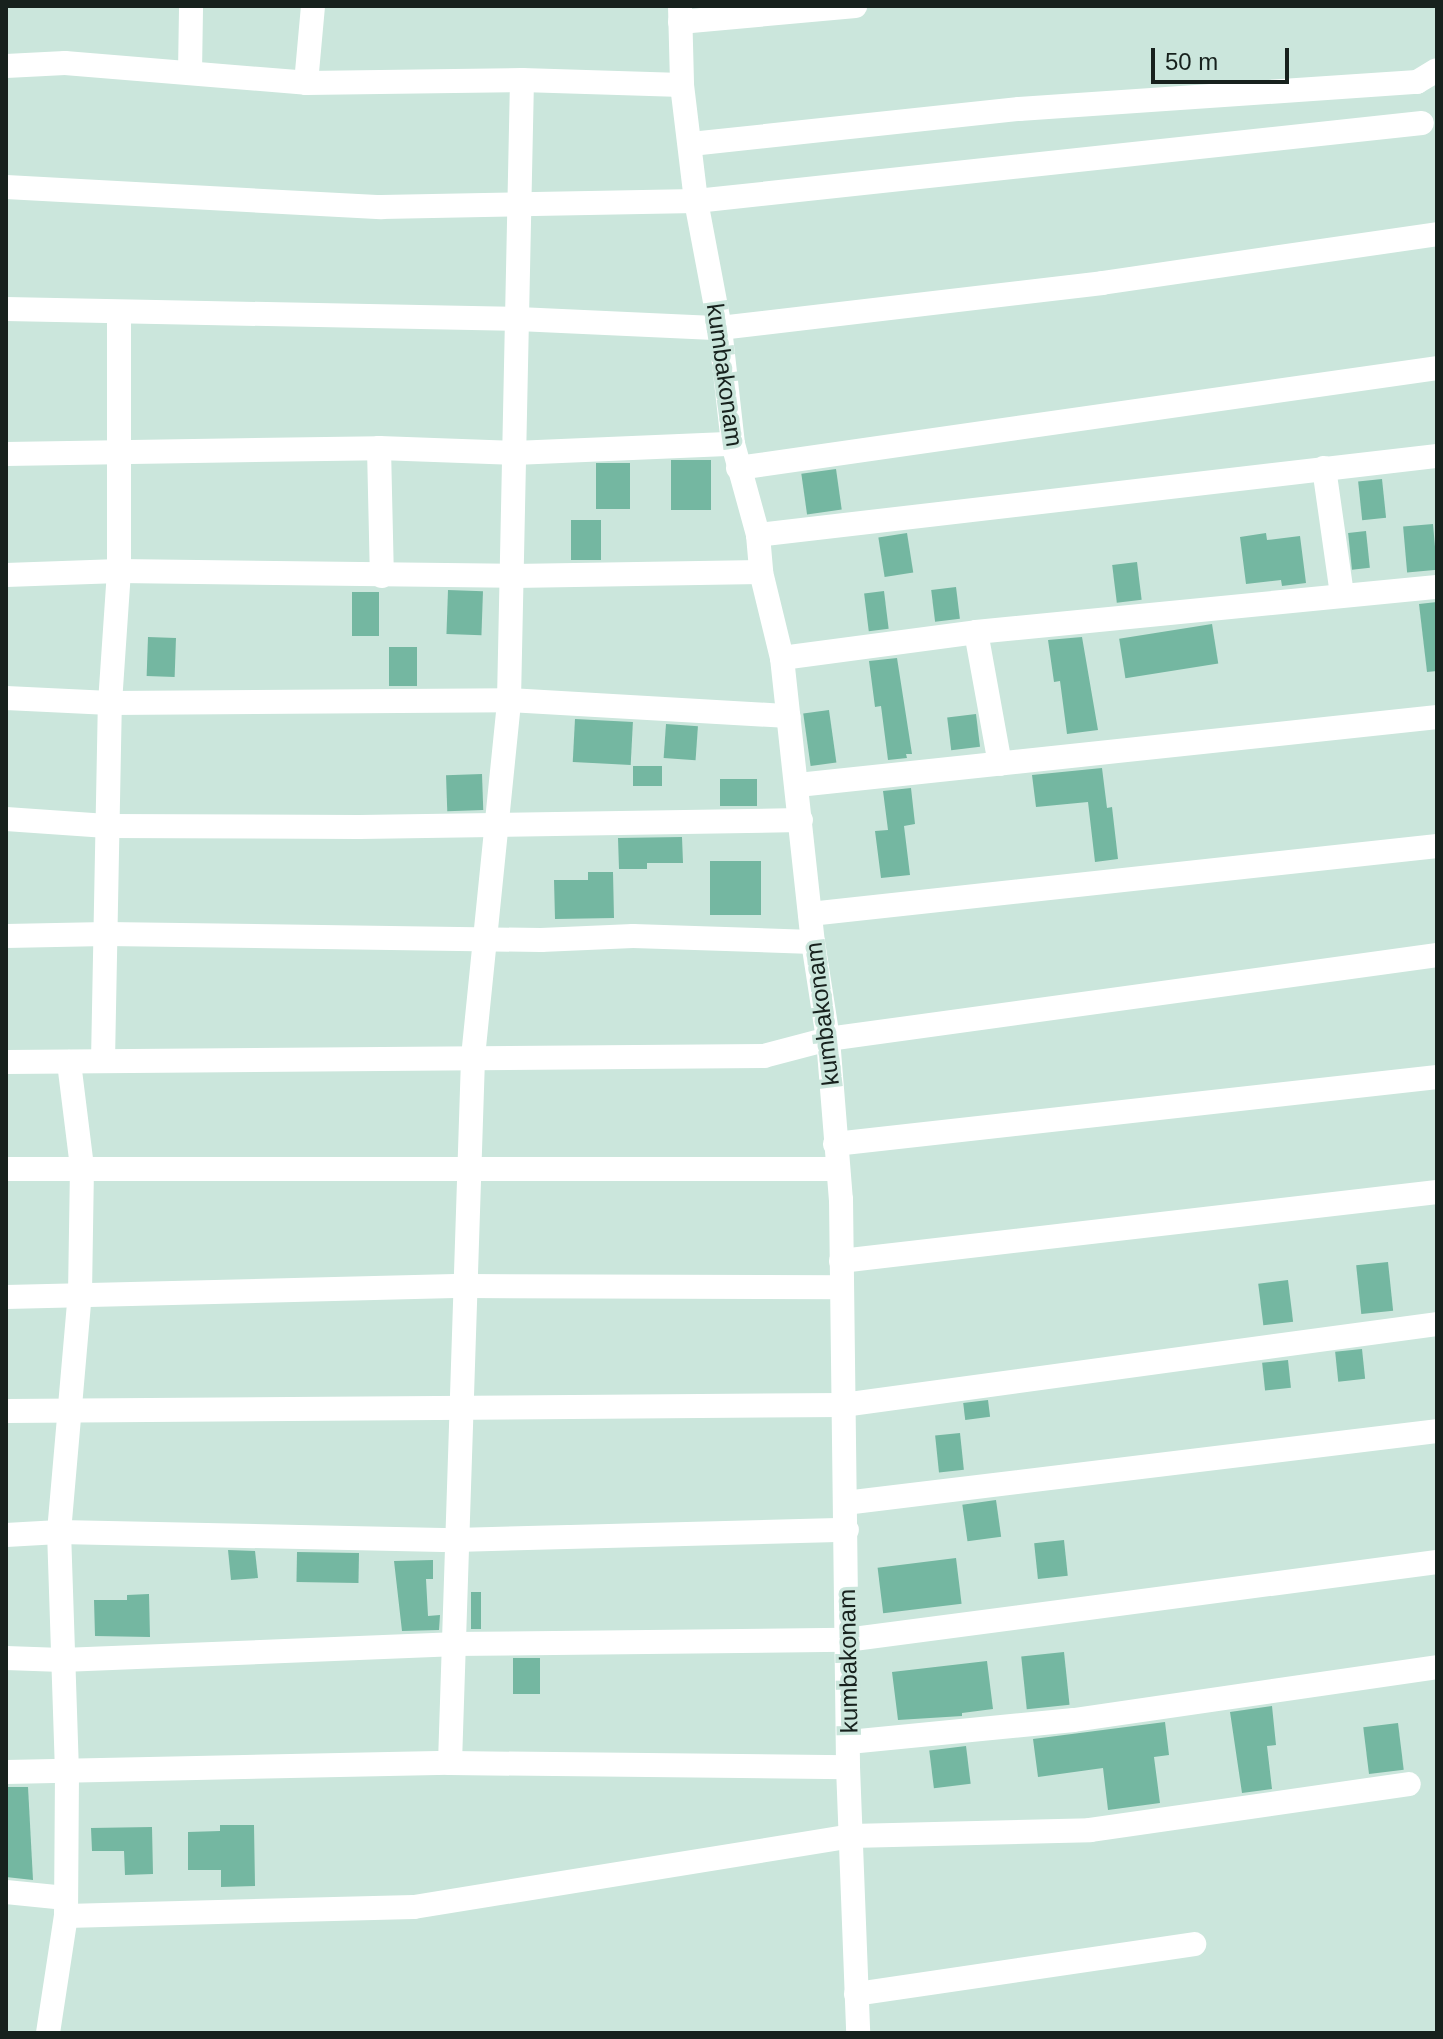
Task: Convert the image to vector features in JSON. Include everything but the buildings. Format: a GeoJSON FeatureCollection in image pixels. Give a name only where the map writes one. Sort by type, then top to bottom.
{"type":"FeatureCollection","features":[{"type":"Feature","properties":{"kind":"street"},"geometry":{"type":"LineString","coordinates":[[190,73],[191,6]]}},
{"type":"Feature","properties":{"kind":"street"},"geometry":{"type":"LineString","coordinates":[[306,83],[313,6]]}},
{"type":"Feature","properties":{"kind":"street"},"geometry":{"type":"LineString","coordinates":[[680,14],[855,6]]}},
{"type":"Feature","properties":{"kind":"street","name":"kumbakonam"},"geometry":{"type":"LineString","coordinates":[[680,14],[682,85],[696,201],[720,328],[733,444],[758,535],[761,572],[782,658],[813,942],[828,1039],[842,1287],[848,1767],[858,2033]]}},
{"type":"Feature","properties":{"kind":"street"},"geometry":{"type":"LineString","coordinates":[[6,66],[65,63],[306,83],[522,80],[682,85]]}},
{"type":"Feature","properties":{"kind":"street"},"geometry":{"type":"LineString","coordinates":[[691,144],[1019,109],[1417,82],[1436,72]]}},
{"type":"Feature","properties":{"kind":"street"},"geometry":{"type":"LineString","coordinates":[[450,1763],[473,1057],[482,940],[509,700],[522,80]]}},
{"type":"Feature","properties":{"kind":"street"},"geometry":{"type":"LineString","coordinates":[[6,187],[381,207],[696,201],[1422,123]]}},
{"type":"Feature","properties":{"kind":"street"},"geometry":{"type":"LineString","coordinates":[[6,309],[518,319],[720,328],[1102,283],[1437,234]]}},
{"type":"Feature","properties":{"kind":"street"},"geometry":{"type":"LineString","coordinates":[[103,1061],[110,703],[119,571],[119,313]]}},
{"type":"Feature","properties":{"kind":"street"},"geometry":{"type":"LineString","coordinates":[[738,468],[1437,368]]}},
{"type":"Feature","properties":{"kind":"street"},"geometry":{"type":"LineString","coordinates":[[6,454],[379,448],[514,453],[733,444]]}},
{"type":"Feature","properties":{"kind":"street"},"geometry":{"type":"LineString","coordinates":[[379,448],[382,576]]}},
{"type":"Feature","properties":{"kind":"street"},"geometry":{"type":"LineString","coordinates":[[758,535],[1437,456]]}},
{"type":"Feature","properties":{"kind":"street"},"geometry":{"type":"LineString","coordinates":[[1324,468],[1342,595]]}},
{"type":"Feature","properties":{"kind":"street"},"geometry":{"type":"LineString","coordinates":[[6,575],[119,571],[382,576],[761,572]]}},
{"type":"Feature","properties":{"kind":"street"},"geometry":{"type":"LineString","coordinates":[[782,658],[976,632],[1437,587]]}},
{"type":"Feature","properties":{"kind":"street"},"geometry":{"type":"LineString","coordinates":[[976,632],[1000,764]]}},
{"type":"Feature","properties":{"kind":"street"},"geometry":{"type":"LineString","coordinates":[[6,698],[110,703],[509,700],[789,716]]}},
{"type":"Feature","properties":{"kind":"street"},"geometry":{"type":"LineString","coordinates":[[798,785],[1437,717]]}},
{"type":"Feature","properties":{"kind":"street"},"geometry":{"type":"LineString","coordinates":[[6,819],[107,826],[497,827],[801,820]]}},
{"type":"Feature","properties":{"kind":"street"},"geometry":{"type":"LineString","coordinates":[[810,914],[1437,846]]}},
{"type":"Feature","properties":{"kind":"street"},"geometry":{"type":"LineString","coordinates":[[6,936],[106,934],[482,940],[633,936],[813,942]]}},
{"type":"Feature","properties":{"kind":"street"},"geometry":{"type":"LineString","coordinates":[[6,1062],[764,1056],[828,1039],[1437,955]]}},
{"type":"Feature","properties":{"kind":"street"},"geometry":{"type":"LineString","coordinates":[[48,2033],[66,1907],[67,1772],[59,1532],[80,1294],[82,1167],[69,1062]]}},
{"type":"Feature","properties":{"kind":"street"},"geometry":{"type":"LineString","coordinates":[[835,1144],[1437,1077]]}},
{"type":"Feature","properties":{"kind":"street"},"geometry":{"type":"LineString","coordinates":[[6,1169],[837,1169]]}},
{"type":"Feature","properties":{"kind":"street"},"geometry":{"type":"LineString","coordinates":[[841,1261],[1437,1192]]}},
{"type":"Feature","properties":{"kind":"street"},"geometry":{"type":"LineString","coordinates":[[6,1297],[465,1286],[842,1287]]}},
{"type":"Feature","properties":{"kind":"street"},"geometry":{"type":"LineString","coordinates":[[6,1411],[70,1408],[843,1405],[1437,1324]]}},
{"type":"Feature","properties":{"kind":"street"},"geometry":{"type":"LineString","coordinates":[[845,1503],[1437,1431]]}},
{"type":"Feature","properties":{"kind":"street"},"geometry":{"type":"LineString","coordinates":[[6,1535],[59,1532],[455,1540],[847,1530]]}},
{"type":"Feature","properties":{"kind":"street"},"geometry":{"type":"LineString","coordinates":[[6,1658],[62,1660],[452,1644],[846,1640],[1437,1562]]}},
{"type":"Feature","properties":{"kind":"street"},"geometry":{"type":"LineString","coordinates":[[849,1742],[1074,1720],[1437,1667]]}},
{"type":"Feature","properties":{"kind":"street"},"geometry":{"type":"LineString","coordinates":[[6,1772],[450,1763],[848,1767]]}},
{"type":"Feature","properties":{"kind":"street"},"geometry":{"type":"LineString","coordinates":[[6,1892],[66,1907],[414,1907],[851,1836],[1090,1830],[1409,1784]]}},
{"type":"Feature","properties":{"kind":"street"},"geometry":{"type":"LineString","coordinates":[[856,1994],[1194,1944]]}}]}
